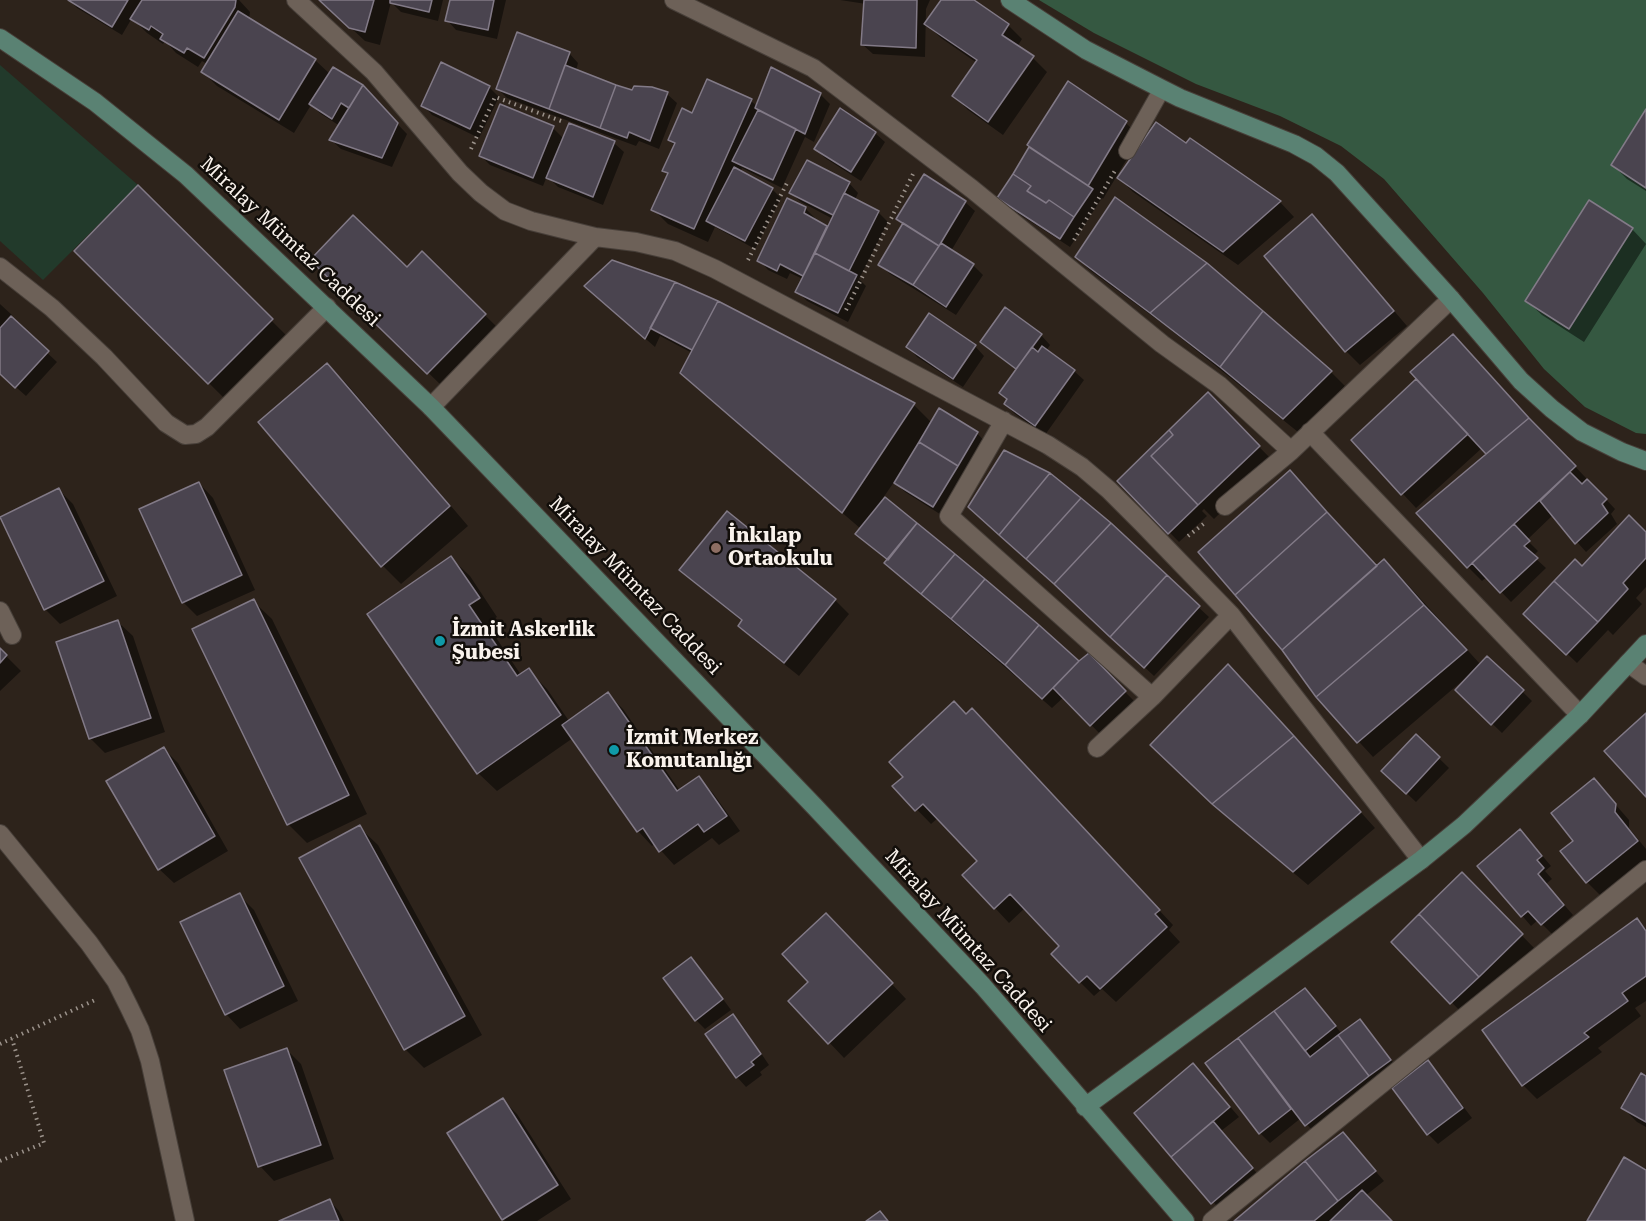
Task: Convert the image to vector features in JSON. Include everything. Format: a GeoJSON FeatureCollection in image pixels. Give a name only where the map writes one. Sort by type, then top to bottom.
{"type":"FeatureCollection","features":[{"type":"Feature","properties":{"kind":"main road"},"geometry":{"type":"LineString","coordinates":[[1010,0],[1086,50],[1162,89],[1294,144],[1316,156],[1337,173],[1451,299],[1521,381],[1582,432],[1646,461]]}},
{"type":"Feature","properties":{"kind":"main road","name":"Miralay Mümtaz Caddesi"},"geometry":{"type":"LineString","coordinates":[[0,38],[95,102],[186,175],[431,407],[815,807],[983,986],[1185,1221]]}},
{"type":"Feature","properties":{"kind":"main road"},"geometry":{"type":"LineString","coordinates":[[1085,1107],[1421,860],[1464,825],[1580,715],[1646,644]]}},
{"type":"Feature","properties":{"kind":"street"},"geometry":{"type":"LineString","coordinates":[[296,0],[374,72],[460,174],[505,211],[595,237],[636,242],[675,251],[737,280],[1004,421],[1082,467],[1109,490],[1231,615],[1421,860]]}},
{"type":"Feature","properties":{"kind":"street"},"geometry":{"type":"LineString","coordinates":[[674,0],[813,68],[972,189],[1162,344],[1219,385],[1291,451]]}},
{"type":"Feature","properties":{"kind":"street"},"geometry":{"type":"LineString","coordinates":[[431,407],[595,237]]}},
{"type":"Feature","properties":{"kind":"street"},"geometry":{"type":"LineString","coordinates":[[0,267],[52,308],[104,357],[166,423],[186,435],[196,434],[207,427],[327,307]]}},
{"type":"Feature","properties":{"kind":"street"},"geometry":{"type":"LineString","coordinates":[[1225,506],[1291,451],[1451,299]]}},
{"type":"Feature","properties":{"kind":"street"},"geometry":{"type":"LineString","coordinates":[[1004,421],[949,516],[1152,696]]}},
{"type":"Feature","properties":{"kind":"street"},"geometry":{"type":"LineString","coordinates":[[1310,432],[1580,715]]}},
{"type":"Feature","properties":{"kind":"street"},"geometry":{"type":"LineString","coordinates":[[0,611],[12,636]]}},
{"type":"Feature","properties":{"kind":"street"},"geometry":{"type":"LineString","coordinates":[[1097,748],[1152,696],[1231,615]]}},
{"type":"Feature","properties":{"kind":"street"},"geometry":{"type":"LineString","coordinates":[[1628,663],[1646,676]]}},
{"type":"Feature","properties":{"kind":"street"},"geometry":{"type":"LineString","coordinates":[[0,834],[89,943],[120,988],[140,1030],[150,1061],[185,1221]]}},
{"type":"Feature","properties":{"kind":"street"},"geometry":{"type":"LineString","coordinates":[[1212,1221],[1646,870]]}},
{"type":"Feature","properties":{"kind":"lane"},"geometry":{"type":"LineString","coordinates":[[1127,151],[1162,89]]}},
{"type":"Feature","properties":{"kind":"path"},"geometry":{"type":"LineString","coordinates":[[460,174],[495,97],[561,121]]}},
{"type":"Feature","properties":{"kind":"path"},"geometry":{"type":"LineString","coordinates":[[1061,261],[1127,151]]}},
{"type":"Feature","properties":{"kind":"path"},"geometry":{"type":"LineString","coordinates":[[835,332],[918,164]]}},
{"type":"Feature","properties":{"kind":"path"},"geometry":{"type":"LineString","coordinates":[[737,280],[787,183]]}},
{"type":"Feature","properties":{"kind":"path"},"geometry":{"type":"LineString","coordinates":[[1168,552],[1225,506]]}},
{"type":"Feature","properties":{"kind":"path"},"geometry":{"type":"LineString","coordinates":[[0,1043],[120,988]]}},
{"type":"Feature","properties":{"kind":"path"},"geometry":{"type":"LineString","coordinates":[[0,1161],[44,1143],[12,1039]]}},
{"type":"Feature","properties":{"kind":"green space"},"geometry":{"type":"Polygon","coordinates":[[[1039,0],[1646,0],[1646,434],[1636,433],[1585,407],[1544,369],[1483,293],[1384,179],[1341,146],[1280,116],[1196,84],[1094,33],[1039,0]]]}},
{"type":"Feature","properties":{"kind":"green space"},"geometry":{"type":"Polygon","coordinates":[[[0,65],[138,185],[43,280],[0,241],[0,65]]]}},
{"type":"Feature","properties":{"kind":"building"},"geometry":{"type":"Polygon","coordinates":[[[68,0],[128,0],[112,27],[68,0]]]}},
{"type":"Feature","properties":{"kind":"building"},"geometry":{"type":"Polygon","coordinates":[[[142,0],[236,0],[235,7],[204,58],[187,48],[184,53],[160,39],[163,34],[151,26],[149,30],[130,19],[142,0]]]}},
{"type":"Feature","properties":{"kind":"building"},"geometry":{"type":"Polygon","coordinates":[[[319,0],[374,0],[365,32],[349,28],[319,0]]]}},
{"type":"Feature","properties":{"kind":"building"},"geometry":{"type":"Polygon","coordinates":[[[390,0],[432,0],[429,12],[390,3],[390,0]]]}},
{"type":"Feature","properties":{"kind":"building"},"geometry":{"type":"Polygon","coordinates":[[[450,0],[494,0],[488,30],[445,21],[450,0]]]}},
{"type":"Feature","properties":{"kind":"building"},"geometry":{"type":"Polygon","coordinates":[[[864,0],[917,0],[916,48],[861,45],[864,0]]]}},
{"type":"Feature","properties":{"kind":"building"},"geometry":{"type":"Polygon","coordinates":[[[941,0],[974,0],[1009,24],[1002,35],[1034,56],[988,122],[952,96],[977,60],[924,24],[941,0]]]}},
{"type":"Feature","properties":{"kind":"building"},"geometry":{"type":"Polygon","coordinates":[[[238,11],[316,59],[279,120],[201,72],[238,11]]]}},
{"type":"Feature","properties":{"kind":"building"},"geometry":{"type":"Polygon","coordinates":[[[517,32],[570,52],[549,109],[496,89],[517,32]]]}},
{"type":"Feature","properties":{"kind":"building"},"geometry":{"type":"Polygon","coordinates":[[[441,62],[490,86],[470,129],[421,106],[441,62]]]}},
{"type":"Feature","properties":{"kind":"building"},"geometry":{"type":"Polygon","coordinates":[[[565,65],[616,85],[600,128],[549,109],[565,65]]]}},
{"type":"Feature","properties":{"kind":"building"},"geometry":{"type":"Polygon","coordinates":[[[333,67],[363,85],[349,108],[341,103],[332,119],[309,104],[333,67]]]}},
{"type":"Feature","properties":{"kind":"building"},"geometry":{"type":"Polygon","coordinates":[[[771,67],[821,93],[805,134],[755,108],[771,67]]]}},
{"type":"Feature","properties":{"kind":"building"},"geometry":{"type":"Polygon","coordinates":[[[707,79],[752,99],[694,229],[651,210],[668,173],[662,171],[675,143],[668,140],[682,108],[692,113],[707,79]]]}},
{"type":"Feature","properties":{"kind":"building"},"geometry":{"type":"Polygon","coordinates":[[[1068,81],[1127,121],[1088,186],[1027,145],[1068,81]]]}},
{"type":"Feature","properties":{"kind":"building"},"geometry":{"type":"Polygon","coordinates":[[[363,85],[398,123],[382,158],[329,140],[363,85]]]}},
{"type":"Feature","properties":{"kind":"building"},"geometry":{"type":"Polygon","coordinates":[[[616,85],[632,90],[634,86],[652,87],[668,92],[650,141],[629,132],[627,138],[600,128],[616,85]]]}},
{"type":"Feature","properties":{"kind":"building"},"geometry":{"type":"Polygon","coordinates":[[[500,104],[554,126],[533,178],[479,156],[500,104]]]}},
{"type":"Feature","properties":{"kind":"building"},"geometry":{"type":"Polygon","coordinates":[[[840,108],[876,132],[851,172],[814,149],[840,108]]]}},
{"type":"Feature","properties":{"kind":"building"},"geometry":{"type":"Polygon","coordinates":[[[1646,109],[1646,188],[1611,165],[1646,109]]]}},
{"type":"Feature","properties":{"kind":"building"},"geometry":{"type":"Polygon","coordinates":[[[758,110],[796,129],[773,180],[732,161],[758,110]]]}},
{"type":"Feature","properties":{"kind":"building"},"geometry":{"type":"Polygon","coordinates":[[[1156,122],[1186,143],[1190,138],[1281,201],[1223,252],[1117,178],[1156,122]]]}},
{"type":"Feature","properties":{"kind":"building"},"geometry":{"type":"Polygon","coordinates":[[[569,123],[615,141],[593,197],[546,178],[569,123]]]}},
{"type":"Feature","properties":{"kind":"building"},"geometry":{"type":"Polygon","coordinates":[[[1029,147],[1093,189],[1074,217],[1049,200],[1046,203],[1027,191],[1031,186],[1013,174],[1029,147]]]}},
{"type":"Feature","properties":{"kind":"building"},"geometry":{"type":"Polygon","coordinates":[[[807,160],[850,182],[833,215],[789,193],[807,160]]]}},
{"type":"Feature","properties":{"kind":"building"},"geometry":{"type":"Polygon","coordinates":[[[734,167],[773,188],[745,241],[706,221],[734,167]]]}},
{"type":"Feature","properties":{"kind":"building"},"geometry":{"type":"Polygon","coordinates":[[[924,174],[966,201],[939,246],[896,219],[924,174]]]}},
{"type":"Feature","properties":{"kind":"building"},"geometry":{"type":"Polygon","coordinates":[[[1013,174],[1031,186],[1027,191],[1046,203],[1049,200],[1074,217],[1060,239],[997,198],[1013,174]]]}},
{"type":"Feature","properties":{"kind":"building"},"geometry":{"type":"Polygon","coordinates":[[[138,185],[273,319],[208,384],[74,251],[138,185]]]}},
{"type":"Feature","properties":{"kind":"building"},"geometry":{"type":"Polygon","coordinates":[[[844,193],[879,211],[849,271],[815,253],[844,193]]]}},
{"type":"Feature","properties":{"kind":"building"},"geometry":{"type":"Polygon","coordinates":[[[1115,197],[1207,263],[1150,313],[1075,257],[1115,197]]]}},
{"type":"Feature","properties":{"kind":"building"},"geometry":{"type":"Polygon","coordinates":[[[787,198],[806,207],[804,213],[827,226],[803,276],[780,264],[777,271],[757,261],[787,198]]]}},
{"type":"Feature","properties":{"kind":"building"},"geometry":{"type":"Polygon","coordinates":[[[1589,200],[1633,228],[1569,329],[1525,301],[1589,200]]]}},
{"type":"Feature","properties":{"kind":"building"},"geometry":{"type":"Polygon","coordinates":[[[1312,214],[1394,311],[1345,352],[1264,256],[1312,214]]]}},
{"type":"Feature","properties":{"kind":"building"},"geometry":{"type":"Polygon","coordinates":[[[353,215],[407,267],[422,251],[486,314],[427,374],[310,260],[353,215]]]}},
{"type":"Feature","properties":{"kind":"building"},"geometry":{"type":"Polygon","coordinates":[[[903,223],[939,246],[913,285],[878,265],[903,223]]]}},
{"type":"Feature","properties":{"kind":"building"},"geometry":{"type":"Polygon","coordinates":[[[941,243],[974,264],[946,307],[913,285],[941,243]]]}},
{"type":"Feature","properties":{"kind":"building"},"geometry":{"type":"Polygon","coordinates":[[[815,253],[857,275],[838,313],[795,292],[815,253]]]}},
{"type":"Feature","properties":{"kind":"building"},"geometry":{"type":"Polygon","coordinates":[[[612,260],[675,282],[645,339],[584,286],[612,260]]]}},
{"type":"Feature","properties":{"kind":"building"},"geometry":{"type":"Polygon","coordinates":[[[1207,263],[1263,311],[1220,367],[1150,313],[1207,263]]]}},
{"type":"Feature","properties":{"kind":"building"},"geometry":{"type":"Polygon","coordinates":[[[675,282],[718,301],[692,350],[650,328],[675,282]]]}},
{"type":"Feature","properties":{"kind":"building"},"geometry":{"type":"Polygon","coordinates":[[[718,301],[915,403],[842,513],[680,373],[718,301]]]}},
{"type":"Feature","properties":{"kind":"building"},"geometry":{"type":"Polygon","coordinates":[[[1005,307],[1042,334],[1016,369],[980,342],[1005,307]]]}},
{"type":"Feature","properties":{"kind":"building"},"geometry":{"type":"Polygon","coordinates":[[[1263,311],[1332,371],[1283,419],[1220,367],[1263,311]]]}},
{"type":"Feature","properties":{"kind":"building"},"geometry":{"type":"Polygon","coordinates":[[[929,313],[976,345],[953,379],[906,347],[929,313]]]}},
{"type":"Feature","properties":{"kind":"building"},"geometry":{"type":"Polygon","coordinates":[[[11,316],[49,351],[15,388],[0,374],[0,328],[11,316]]]}},
{"type":"Feature","properties":{"kind":"building"},"geometry":{"type":"Polygon","coordinates":[[[1453,334],[1529,418],[1486,454],[1410,372],[1453,334]]]}},
{"type":"Feature","properties":{"kind":"building"},"geometry":{"type":"Polygon","coordinates":[[[1042,346],[1075,370],[1035,426],[1004,404],[1007,399],[999,393],[1032,347],[1038,352],[1042,346]]]}},
{"type":"Feature","properties":{"kind":"building"},"geometry":{"type":"Polygon","coordinates":[[[327,363],[450,506],[381,567],[258,422],[327,363]]]}},
{"type":"Feature","properties":{"kind":"building"},"geometry":{"type":"Polygon","coordinates":[[[1416,379],[1468,434],[1401,495],[1351,440],[1416,379]]]}},
{"type":"Feature","properties":{"kind":"building"},"geometry":{"type":"Polygon","coordinates":[[[1208,392],[1260,446],[1198,505],[1151,456],[1173,435],[1169,430],[1208,392]]]}},
{"type":"Feature","properties":{"kind":"building"},"geometry":{"type":"Polygon","coordinates":[[[939,408],[978,432],[958,466],[919,442],[939,408]]]}},
{"type":"Feature","properties":{"kind":"building"},"geometry":{"type":"Polygon","coordinates":[[[1529,418],[1576,466],[1467,568],[1416,513],[1529,418]]]}},
{"type":"Feature","properties":{"kind":"building"},"geometry":{"type":"Polygon","coordinates":[[[1169,430],[1173,435],[1151,456],[1198,505],[1168,534],[1117,481],[1169,430]]]}},
{"type":"Feature","properties":{"kind":"building"},"geometry":{"type":"Polygon","coordinates":[[[919,442],[958,466],[933,507],[894,483],[919,442]]]}},
{"type":"Feature","properties":{"kind":"building"},"geometry":{"type":"Polygon","coordinates":[[[1004,450],[1050,473],[999,535],[968,507],[1004,450]]]}},
{"type":"Feature","properties":{"kind":"building"},"geometry":{"type":"Polygon","coordinates":[[[1290,470],[1327,512],[1235,595],[1198,552],[1290,470]]]}},
{"type":"Feature","properties":{"kind":"building"},"geometry":{"type":"Polygon","coordinates":[[[1570,472],[1582,484],[1587,479],[1607,499],[1602,504],[1608,513],[1575,544],[1540,501],[1570,472]]]}},
{"type":"Feature","properties":{"kind":"building"},"geometry":{"type":"Polygon","coordinates":[[[1050,473],[1081,498],[1026,559],[999,535],[1050,473]]]}},
{"type":"Feature","properties":{"kind":"building"},"geometry":{"type":"Polygon","coordinates":[[[199,482],[242,575],[182,603],[139,509],[199,482]]]}},
{"type":"Feature","properties":{"kind":"building"},"geometry":{"type":"Polygon","coordinates":[[[59,488],[104,581],[44,610],[0,517],[59,488]]]}},
{"type":"Feature","properties":{"kind":"building"},"geometry":{"type":"Polygon","coordinates":[[[885,497],[917,523],[888,560],[855,534],[885,497]]]}},
{"type":"Feature","properties":{"kind":"building"},"geometry":{"type":"Polygon","coordinates":[[[1081,498],[1111,523],[1054,584],[1026,559],[1081,498]]]}},
{"type":"Feature","properties":{"kind":"building"},"geometry":{"type":"Polygon","coordinates":[[[727,511],[836,599],[784,663],[738,626],[742,620],[679,570],[727,511]]]}},
{"type":"Feature","properties":{"kind":"building"},"geometry":{"type":"Polygon","coordinates":[[[1327,512],[1377,566],[1282,650],[1235,595],[1327,512]]]}},
{"type":"Feature","properties":{"kind":"building"},"geometry":{"type":"Polygon","coordinates":[[[1629,515],[1646,532],[1646,558],[1623,583],[1628,589],[1598,622],[1554,581],[1575,559],[1582,566],[1629,515]]]}},
{"type":"Feature","properties":{"kind":"building"},"geometry":{"type":"Polygon","coordinates":[[[917,523],[955,554],[921,594],[884,563],[917,523]]]}},
{"type":"Feature","properties":{"kind":"building"},"geometry":{"type":"Polygon","coordinates":[[[1111,523],[1167,575],[1110,637],[1054,584],[1111,523]]]}},
{"type":"Feature","properties":{"kind":"building"},"geometry":{"type":"Polygon","coordinates":[[[1514,524],[1530,541],[1524,546],[1538,558],[1500,593],[1472,563],[1514,524]]]}},
{"type":"Feature","properties":{"kind":"building"},"geometry":{"type":"Polygon","coordinates":[[[955,554],[985,579],[951,619],[921,594],[955,554]]]}},
{"type":"Feature","properties":{"kind":"building","name":"İzmit Askerlik Şubesi"},"geometry":{"type":"Polygon","coordinates":[[[451,556],[480,598],[469,605],[517,676],[529,668],[561,715],[477,774],[367,614],[451,556]]]}},
{"type":"Feature","properties":{"kind":"building"},"geometry":{"type":"Polygon","coordinates":[[[1384,559],[1424,605],[1316,697],[1282,650],[1384,559]]]}},
{"type":"Feature","properties":{"kind":"building"},"geometry":{"type":"Polygon","coordinates":[[[1167,575],[1200,606],[1144,668],[1110,637],[1167,575]]]}},
{"type":"Feature","properties":{"kind":"building"},"geometry":{"type":"Polygon","coordinates":[[[985,579],[1039,625],[1005,665],[951,619],[985,579]]]}},
{"type":"Feature","properties":{"kind":"building"},"geometry":{"type":"Polygon","coordinates":[[[1554,581],[1598,622],[1566,655],[1523,614],[1554,581]]]}},
{"type":"Feature","properties":{"kind":"building"},"geometry":{"type":"Polygon","coordinates":[[[254,599],[349,795],[287,825],[192,629],[254,599]]]}},
{"type":"Feature","properties":{"kind":"building"},"geometry":{"type":"Polygon","coordinates":[[[1424,605],[1467,650],[1357,743],[1316,697],[1424,605]]]}},
{"type":"Feature","properties":{"kind":"building"},"geometry":{"type":"Polygon","coordinates":[[[118,620],[151,718],[89,739],[56,642],[118,620]]]}},
{"type":"Feature","properties":{"kind":"building"},"geometry":{"type":"Polygon","coordinates":[[[1039,625],[1079,661],[1042,699],[1005,665],[1039,625]]]}},
{"type":"Feature","properties":{"kind":"building"},"geometry":{"type":"Polygon","coordinates":[[[0,648],[7,655],[0,663],[0,648]]]}},
{"type":"Feature","properties":{"kind":"building"},"geometry":{"type":"Polygon","coordinates":[[[1089,653],[1126,691],[1090,726],[1053,688],[1089,653]]]}},
{"type":"Feature","properties":{"kind":"building"},"geometry":{"type":"Polygon","coordinates":[[[1487,656],[1524,690],[1491,725],[1455,690],[1487,656]]]}},
{"type":"Feature","properties":{"kind":"building"},"geometry":{"type":"Polygon","coordinates":[[[1228,664],[1294,736],[1212,804],[1150,745],[1228,664]]]}},
{"type":"Feature","properties":{"kind":"building","name":"İzmit Merkez Komutanlığı"},"geometry":{"type":"Polygon","coordinates":[[[608,692],[677,791],[699,776],[727,816],[704,832],[698,824],[659,852],[643,828],[637,832],[562,725],[608,692]]]}},
{"type":"Feature","properties":{"kind":"building"},"geometry":{"type":"Polygon","coordinates":[[[954,701],[966,714],[972,708],[1160,910],[1155,914],[1167,927],[1100,989],[1087,976],[1079,983],[1051,954],[1059,946],[1010,894],[994,909],[962,875],[977,861],[923,804],[915,811],[892,786],[903,777],[889,762],[954,701]]]}},
{"type":"Feature","properties":{"kind":"building"},"geometry":{"type":"Polygon","coordinates":[[[1646,713],[1646,797],[1604,751],[1646,713]]]}},
{"type":"Feature","properties":{"kind":"building"},"geometry":{"type":"Polygon","coordinates":[[[1416,734],[1440,757],[1406,794],[1381,771],[1416,734]]]}},
{"type":"Feature","properties":{"kind":"building"},"geometry":{"type":"Polygon","coordinates":[[[1294,736],[1361,812],[1293,872],[1212,804],[1294,736]]]}},
{"type":"Feature","properties":{"kind":"building"},"geometry":{"type":"Polygon","coordinates":[[[164,747],[215,836],[158,870],[106,781],[164,747]]]}},
{"type":"Feature","properties":{"kind":"building"},"geometry":{"type":"Polygon","coordinates":[[[1594,778],[1616,804],[1615,812],[1638,841],[1586,883],[1560,851],[1573,841],[1551,813],[1594,778]]]}},
{"type":"Feature","properties":{"kind":"building"},"geometry":{"type":"Polygon","coordinates":[[[360,825],[465,1016],[404,1050],[299,858],[360,825]]]}},
{"type":"Feature","properties":{"kind":"building"},"geometry":{"type":"Polygon","coordinates":[[[1520,829],[1542,856],[1537,860],[1544,868],[1538,874],[1564,905],[1541,925],[1528,911],[1521,917],[1477,866],[1520,829]]]}},
{"type":"Feature","properties":{"kind":"building"},"geometry":{"type":"Polygon","coordinates":[[[1462,872],[1523,934],[1479,977],[1419,914],[1462,872]]]}},
{"type":"Feature","properties":{"kind":"building"},"geometry":{"type":"Polygon","coordinates":[[[240,893],[284,986],[225,1015],[180,922],[240,893]]]}},
{"type":"Feature","properties":{"kind":"building"},"geometry":{"type":"Polygon","coordinates":[[[826,913],[893,983],[828,1044],[788,1001],[808,982],[782,954],[826,913]]]}},
{"type":"Feature","properties":{"kind":"building"},"geometry":{"type":"Polygon","coordinates":[[[1419,914],[1479,977],[1450,1004],[1391,942],[1419,914]]]}},
{"type":"Feature","properties":{"kind":"building"},"geometry":{"type":"Polygon","coordinates":[[[1637,918],[1646,931],[1646,976],[1622,993],[1628,1001],[1584,1033],[1589,1037],[1522,1086],[1482,1030],[1637,918]]]}},
{"type":"Feature","properties":{"kind":"building"},"geometry":{"type":"Polygon","coordinates":[[[691,957],[723,999],[695,1021],[663,978],[691,957]]]}},
{"type":"Feature","properties":{"kind":"building"},"geometry":{"type":"Polygon","coordinates":[[[1305,988],[1336,1026],[1305,1051],[1274,1011],[1305,988]]]}},
{"type":"Feature","properties":{"kind":"building"},"geometry":{"type":"Polygon","coordinates":[[[1274,1011],[1310,1057],[1338,1035],[1369,1076],[1305,1126],[1238,1038],[1274,1011]]]}},
{"type":"Feature","properties":{"kind":"building"},"geometry":{"type":"Polygon","coordinates":[[[733,1014],[761,1054],[751,1062],[754,1065],[736,1078],[705,1034],[733,1014]]]}},
{"type":"Feature","properties":{"kind":"building"},"geometry":{"type":"Polygon","coordinates":[[[1360,1019],[1391,1060],[1369,1076],[1338,1035],[1360,1019]]]}},
{"type":"Feature","properties":{"kind":"building"},"geometry":{"type":"Polygon","coordinates":[[[1238,1038],[1291,1109],[1259,1134],[1205,1063],[1238,1038]]]}},
{"type":"Feature","properties":{"kind":"building"},"geometry":{"type":"Polygon","coordinates":[[[287,1048],[321,1145],[258,1167],[224,1070],[287,1048]]]}},
{"type":"Feature","properties":{"kind":"building"},"geometry":{"type":"Polygon","coordinates":[[[1428,1060],[1463,1108],[1427,1135],[1392,1088],[1428,1060]]]}},
{"type":"Feature","properties":{"kind":"building"},"geometry":{"type":"Polygon","coordinates":[[[1193,1063],[1230,1107],[1171,1157],[1134,1113],[1193,1063]]]}},
{"type":"Feature","properties":{"kind":"building"},"geometry":{"type":"Polygon","coordinates":[[[1641,1073],[1646,1076],[1646,1122],[1621,1108],[1641,1073]]]}},
{"type":"Feature","properties":{"kind":"building"},"geometry":{"type":"Polygon","coordinates":[[[503,1098],[558,1185],[502,1220],[447,1133],[503,1098]]]}},
{"type":"Feature","properties":{"kind":"building"},"geometry":{"type":"Polygon","coordinates":[[[1213,1121],[1253,1168],[1211,1204],[1171,1157],[1213,1121]]]}},
{"type":"Feature","properties":{"kind":"building"},"geometry":{"type":"Polygon","coordinates":[[[1343,1132],[1376,1171],[1338,1201],[1305,1161],[1343,1132]]]}},
{"type":"Feature","properties":{"kind":"building"},"geometry":{"type":"Polygon","coordinates":[[[1624,1157],[1646,1170],[1646,1221],[1587,1221],[1624,1157]]]}},
{"type":"Feature","properties":{"kind":"building"},"geometry":{"type":"Polygon","coordinates":[[[1305,1161],[1338,1201],[1314,1221],[1234,1221],[1305,1161]]]}},
{"type":"Feature","properties":{"kind":"building"},"geometry":{"type":"Polygon","coordinates":[[[1362,1190],[1392,1221],[1330,1221],[1362,1190]]]}},
{"type":"Feature","properties":{"kind":"building"},"geometry":{"type":"Polygon","coordinates":[[[330,1199],[339,1221],[279,1221],[330,1199]]]}},
{"type":"Feature","properties":{"kind":"building"},"geometry":{"type":"Polygon","coordinates":[[[880,1211],[888,1221],[866,1221],[880,1211]]]}},
{"type":"Feature","properties":{"kind":"place","name":"İnkılap Ortaokulu"},"geometry":{"type":"Point","coordinates":[716,548]}},
{"type":"Feature","properties":{"kind":"place","name":"İzmit Askerlik Şubesi"},"geometry":{"type":"Point","coordinates":[440,641]}},
{"type":"Feature","properties":{"kind":"place","name":"İzmit Merkez Komutanlığı"},"geometry":{"type":"Point","coordinates":[614,750]}}]}
